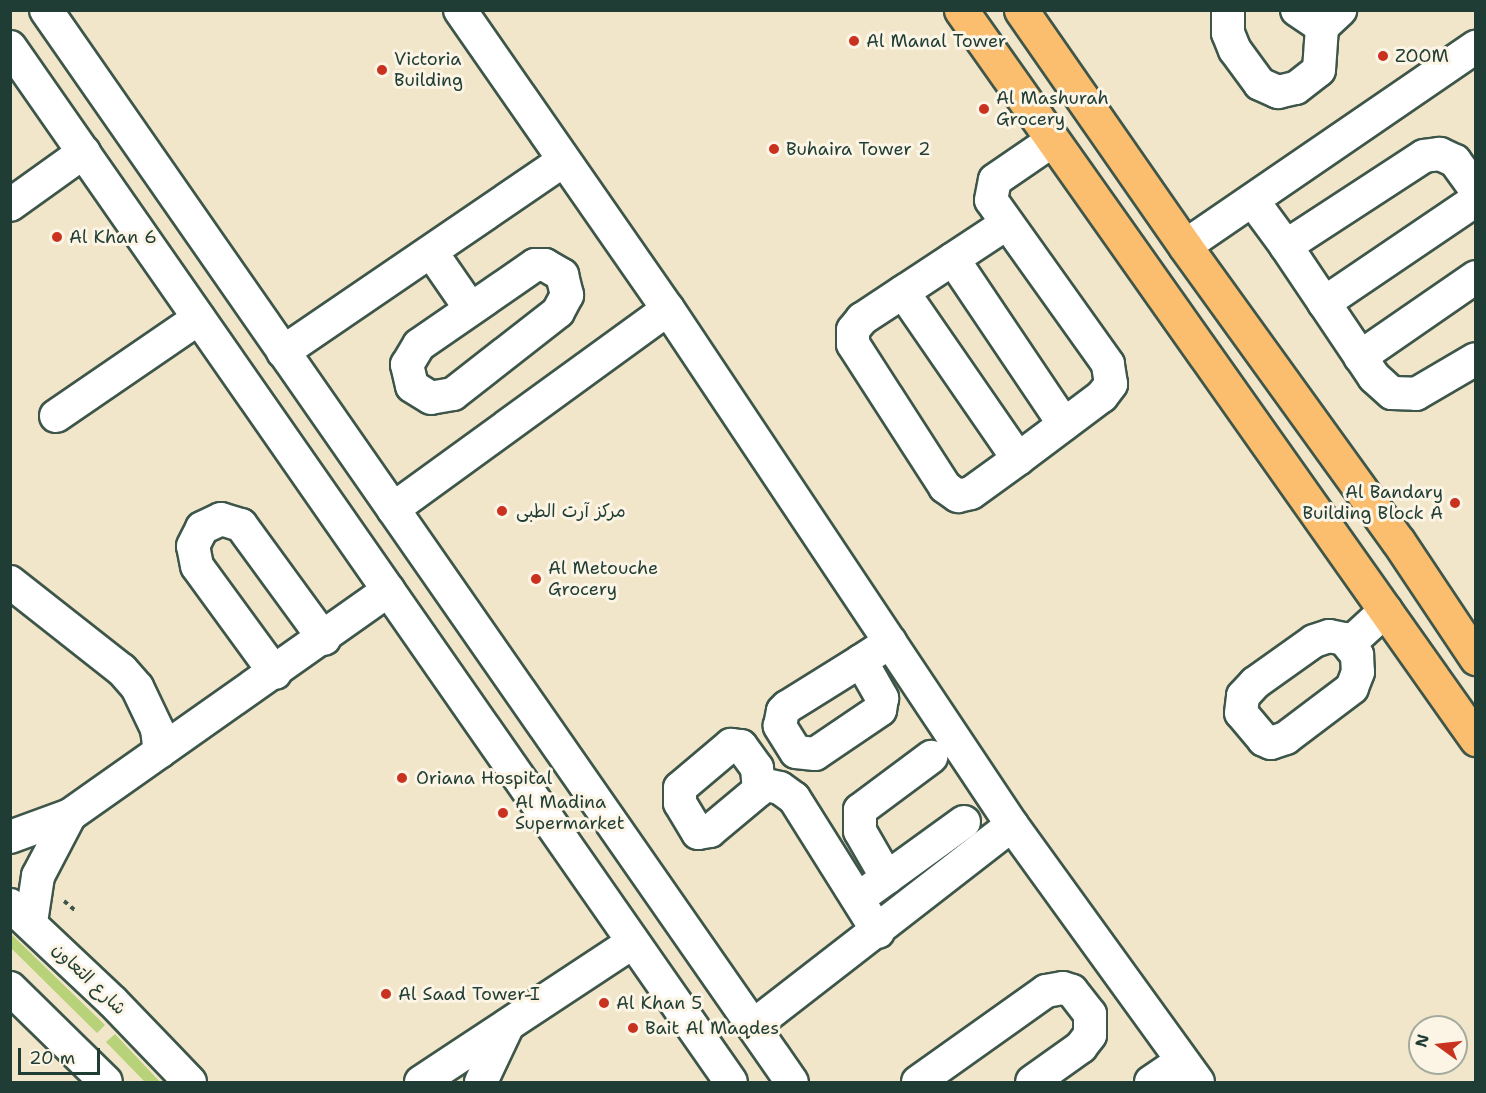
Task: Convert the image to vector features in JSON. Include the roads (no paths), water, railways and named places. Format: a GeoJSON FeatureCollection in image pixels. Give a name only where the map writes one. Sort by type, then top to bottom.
{"type":"FeatureCollection","features":[{"type":"Feature","properties":{"kind":"main road"},"geometry":{"type":"LineString","coordinates":[[962,10],[1052,141],[1476,739]]}},
{"type":"Feature","properties":{"kind":"main road"},"geometry":{"type":"LineString","coordinates":[[1021,10],[1185,246],[1398,541],[1476,658]]}},
{"type":"Feature","properties":{"kind":"street"},"geometry":{"type":"LineString","coordinates":[[46,10],[792,1083]]}},
{"type":"Feature","properties":{"kind":"street"},"geometry":{"type":"LineString","coordinates":[[460,10],[668,309],[1012,825],[1190,1072],[1152,1083]]}},
{"type":"Feature","properties":{"kind":"street"},"geometry":{"type":"LineString","coordinates":[[1228,10],[1228,33],[1235,50],[1260,84],[1278,92],[1296,88],[1319,70],[1320,16]]}},
{"type":"Feature","properties":{"kind":"street"},"geometry":{"type":"LineString","coordinates":[[11,47],[731,1083]]}},
{"type":"Feature","properties":{"kind":"street"},"geometry":{"type":"LineString","coordinates":[[1185,246],[1476,47]]}},
{"type":"Feature","properties":{"kind":"street"},"geometry":{"type":"LineString","coordinates":[[1006,224],[856,323],[852,337],[945,487],[953,495],[965,496],[1018,459],[1108,390],[1111,370],[1006,224],[993,206],[992,186],[1000,175],[1052,141]]}},
{"type":"Feature","properties":{"kind":"street"},"geometry":{"type":"LineString","coordinates":[[10,205],[84,152]]}},
{"type":"Feature","properties":{"kind":"street"},"geometry":{"type":"LineString","coordinates":[[1286,246],[1424,156],[1440,154],[1455,161],[1476,190]]}},
{"type":"Feature","properties":{"kind":"street"},"geometry":{"type":"LineString","coordinates":[[283,352],[432,254],[564,160]]}},
{"type":"Feature","properties":{"kind":"street"},"geometry":{"type":"LineString","coordinates":[[1324,303],[1476,200]]}},
{"type":"Feature","properties":{"kind":"street"},"geometry":{"type":"LineString","coordinates":[[1253,201],[1382,387],[1404,395],[1428,389],[1476,359]]}},
{"type":"Feature","properties":{"kind":"street"},"geometry":{"type":"LineString","coordinates":[[432,254],[470,308]]}},
{"type":"Feature","properties":{"kind":"street"},"geometry":{"type":"LineString","coordinates":[[953,259],[1064,424]]}},
{"type":"Feature","properties":{"kind":"street"},"geometry":{"type":"LineString","coordinates":[[535,265],[554,268],[566,285],[567,295],[558,312],[453,394],[430,398],[420,394],[408,376],[411,354],[470,308],[535,265]]}},
{"type":"Feature","properties":{"kind":"street"},"geometry":{"type":"LineString","coordinates":[[1360,357],[1476,277]]}},
{"type":"Feature","properties":{"kind":"street"},"geometry":{"type":"LineString","coordinates":[[903,292],[1018,459]]}},
{"type":"Feature","properties":{"kind":"street"},"geometry":{"type":"LineString","coordinates":[[393,509],[668,309]]}},
{"type":"Feature","properties":{"kind":"street"},"geometry":{"type":"LineString","coordinates":[[56,416],[199,318]]}},
{"type":"Feature","properties":{"kind":"street"},"geometry":{"type":"LineString","coordinates":[[275,673],[197,566],[193,546],[202,528],[221,519],[241,525],[324,639]]}},
{"type":"Feature","properties":{"kind":"street"},"geometry":{"type":"LineString","coordinates":[[10,582],[122,670],[137,687],[157,729],[160,752]]}},
{"type":"Feature","properties":{"kind":"street"},"geometry":{"type":"LineString","coordinates":[[10,837],[70,814],[324,639],[389,590]]}},
{"type":"Feature","properties":{"kind":"street"},"geometry":{"type":"LineString","coordinates":[[1349,644],[1386,610]]}},
{"type":"Feature","properties":{"kind":"street"},"geometry":{"type":"LineString","coordinates":[[861,661],[890,642]]}},
{"type":"Feature","properties":{"kind":"street"},"geometry":{"type":"LineString","coordinates":[[887,878],[860,831],[860,810],[932,757]]}},
{"type":"Feature","properties":{"kind":"street"},"geometry":{"type":"LineString","coordinates":[[761,784],[780,788],[794,798],[878,932]]}},
{"type":"Feature","properties":{"kind":"street"},"geometry":{"type":"LineString","coordinates":[[21,913],[70,814]]}},
{"type":"Feature","properties":{"kind":"street"},"geometry":{"type":"LineString","coordinates":[[857,899],[964,822]]}},
{"type":"Feature","properties":{"kind":"street"},"geometry":{"type":"LineString","coordinates":[[753,1026],[878,932],[1012,825]]}},
{"type":"Feature","properties":{"kind":"street","name":"شارع التعاون"},"geometry":{"type":"LineString","coordinates":[[21,913],[190,1083]]}},
{"type":"Feature","properties":{"kind":"street"},"geometry":{"type":"LineString","coordinates":[[421,1083],[633,942]]}},
{"type":"Feature","properties":{"kind":"street"},"geometry":{"type":"LineString","coordinates":[[10,988],[106,1083]]}},
{"type":"Feature","properties":{"kind":"street"},"geometry":{"type":"LineString","coordinates":[[918,1083],[1046,991],[1063,988],[1072,991],[1090,1014],[1090,1035],[1081,1047],[1032,1083]]}},
{"type":"Feature","properties":{"kind":"street"},"geometry":{"type":"LineString","coordinates":[[481,1083],[508,1025]]}},
{"type":"Feature","properties":{"kind":"place","name":"Al Manal Tower"},"geometry":{"type":"Point","coordinates":[854,41]}},
{"type":"Feature","properties":{"kind":"place","name":"ZOOM"},"geometry":{"type":"Point","coordinates":[1383,56]}},
{"type":"Feature","properties":{"kind":"place","name":"Victoria Building"},"geometry":{"type":"Point","coordinates":[382,70]}},
{"type":"Feature","properties":{"kind":"place","name":"Al Mashurah Grocery"},"geometry":{"type":"Point","coordinates":[984,109]}},
{"type":"Feature","properties":{"kind":"place","name":"Buhaira Tower 2"},"geometry":{"type":"Point","coordinates":[774,149]}},
{"type":"Feature","properties":{"kind":"place","name":"Al Khan 6"},"geometry":{"type":"Point","coordinates":[57,237]}},
{"type":"Feature","properties":{"kind":"place","name":"Al Bandary Building Block A"},"geometry":{"type":"Point","coordinates":[1455,503]}},
{"type":"Feature","properties":{"kind":"place","name":"مرکز آرت الطبی"},"geometry":{"type":"Point","coordinates":[502,511]}},
{"type":"Feature","properties":{"kind":"place","name":"Al Metouche Grocery"},"geometry":{"type":"Point","coordinates":[536,579]}},
{"type":"Feature","properties":{"kind":"place","name":"Oriana Hospital"},"geometry":{"type":"Point","coordinates":[402,778]}},
{"type":"Feature","properties":{"kind":"place","name":"Al Madina Supermarket"},"geometry":{"type":"Point","coordinates":[503,813]}},
{"type":"Feature","properties":{"kind":"place","name":"Al Saad Tower-I"},"geometry":{"type":"Point","coordinates":[386,994]}},
{"type":"Feature","properties":{"kind":"place","name":"Al Khan 5"},"geometry":{"type":"Point","coordinates":[604,1003]}},
{"type":"Feature","properties":{"kind":"place","name":"Bait Al Maqdes"},"geometry":{"type":"Point","coordinates":[633,1028]}}]}
